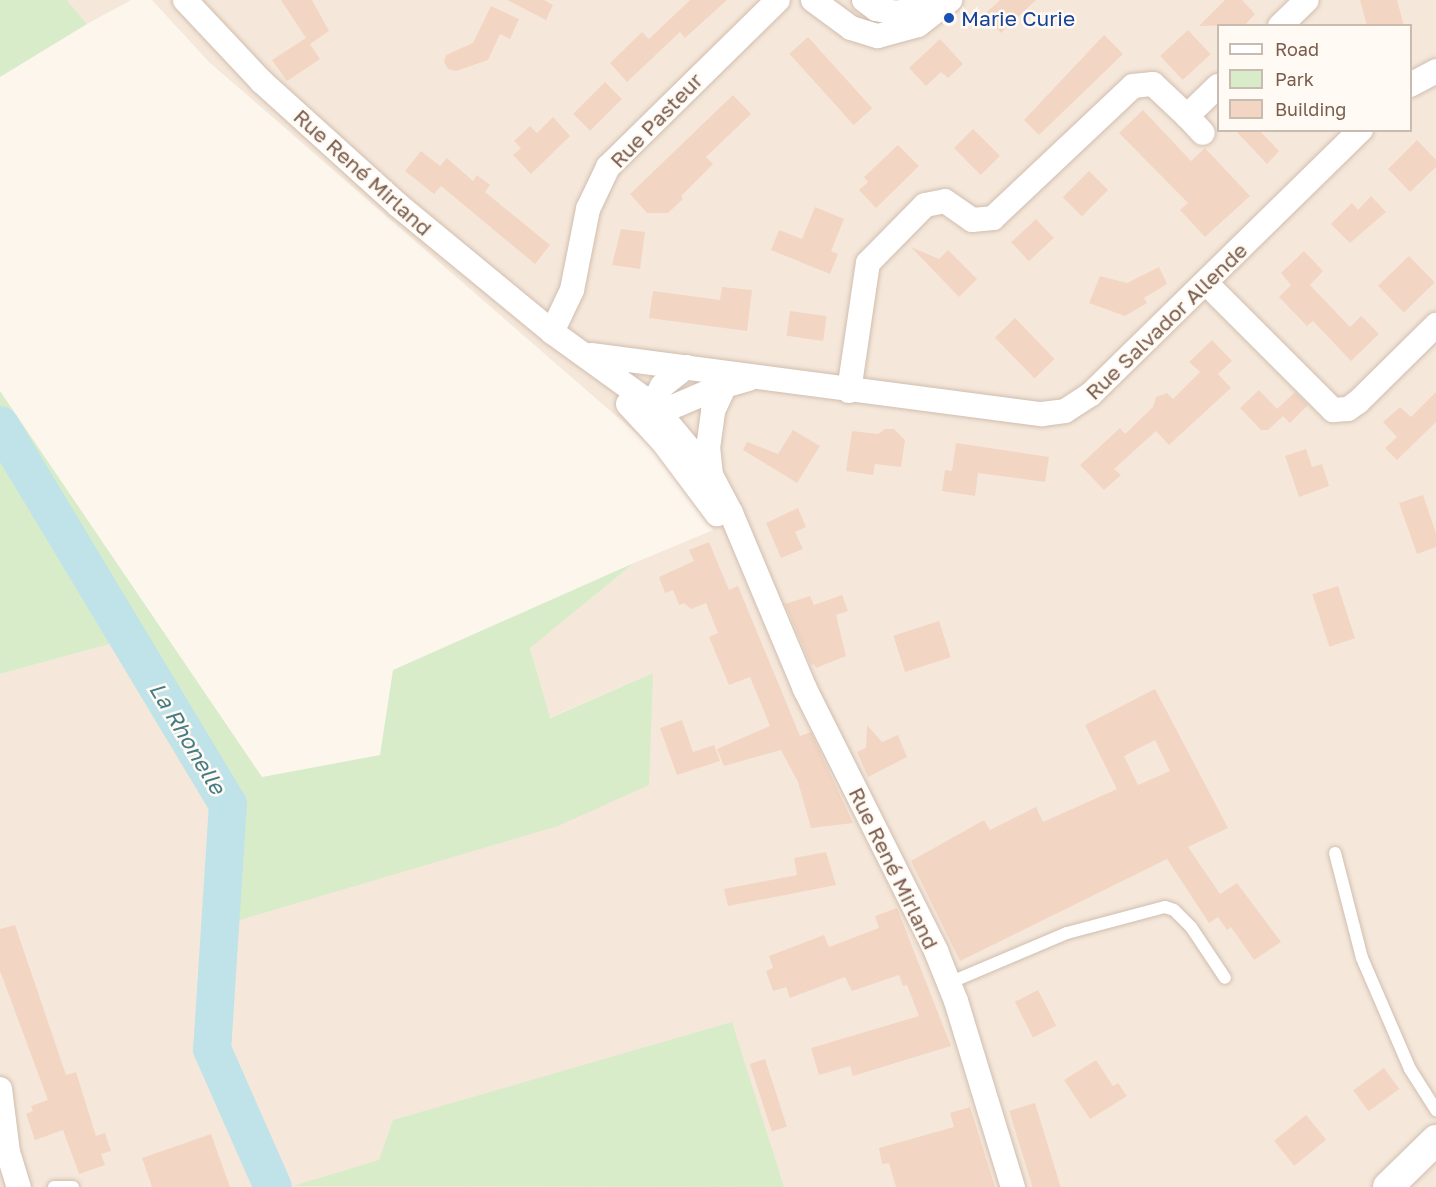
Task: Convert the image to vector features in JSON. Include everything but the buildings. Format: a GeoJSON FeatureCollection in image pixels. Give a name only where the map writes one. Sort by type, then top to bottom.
{"type":"FeatureCollection","features":[{"type":"Feature","properties":{"kind":"street","name":"Rue René Mirland"},"geometry":{"type":"LineString","coordinates":[[184,0],[262,82],[378,188],[652,412],[696,484],[748,560]]}},
{"type":"Feature","properties":{"kind":"street","name":"Rue Pasteur"},"geometry":{"type":"LineString","coordinates":[[552,332],[572,290],[588,209],[608,167],[778,0]]}},
{"type":"Feature","properties":{"kind":"street"},"geometry":{"type":"LineString","coordinates":[[813,0],[851,28],[878,36],[918,25],[948,0]]}},
{"type":"Feature","properties":{"kind":"street"},"geometry":{"type":"LineString","coordinates":[[864,0],[876,9],[896,13],[921,10],[948,0]]}},
{"type":"Feature","properties":{"kind":"street"},"geometry":{"type":"LineString","coordinates":[[1282,24],[1307,0]]}},
{"type":"Feature","properties":{"kind":"street"},"geometry":{"type":"LineString","coordinates":[[1412,84],[1436,71]]}},
{"type":"Feature","properties":{"kind":"street"},"geometry":{"type":"LineString","coordinates":[[849,391],[868,263],[925,206],[945,201],[972,220],[993,218],[1140,82],[1153,84],[1195,125],[1217,88]]}},
{"type":"Feature","properties":{"kind":"street","name":"Rue Salvador Allende"},"geometry":{"type":"LineString","coordinates":[[589,355],[686,367],[752,379],[1042,414],[1065,411],[1086,399],[1359,132]]}},
{"type":"Feature","properties":{"kind":"street"},"geometry":{"type":"LineString","coordinates":[[1206,283],[1333,410],[1348,409],[1358,402],[1436,325]]}},
{"type":"Feature","properties":{"kind":"street","name":"Rue René Mirland"},"geometry":{"type":"LineString","coordinates":[[552,332],[589,355],[652,412],[711,475],[731,513],[748,560],[805,688],[949,983],[1013,1187]]}},
{"type":"Feature","properties":{"kind":"street"},"geometry":{"type":"LineString","coordinates":[[652,412],[666,381],[686,367]]}},
{"type":"Feature","properties":{"kind":"street","name":"Rue Salvador Allende"},"geometry":{"type":"LineString","coordinates":[[652,412],[725,385],[752,379]]}},
{"type":"Feature","properties":{"kind":"street","name":"Rue René Mirland"},"geometry":{"type":"LineString","coordinates":[[711,475],[708,448],[713,411],[725,385]]}},
{"type":"Feature","properties":{"kind":"street"},"geometry":{"type":"LineString","coordinates":[[0,1089],[8,1152],[20,1187]]}},
{"type":"Feature","properties":{"kind":"street"},"geometry":{"type":"LineString","coordinates":[[1388,1187],[1436,1140]]}},
{"type":"Feature","properties":{"kind":"lane"},"geometry":{"type":"LineString","coordinates":[[1335,853],[1362,958],[1410,1069],[1436,1110]]}},
{"type":"Feature","properties":{"kind":"lane"},"geometry":{"type":"LineString","coordinates":[[949,983],[1067,933],[1165,907],[1174,910],[1191,927],[1225,978]]}},
{"type":"Feature","properties":{"kind":"lane"},"geometry":{"type":"LineString","coordinates":[[54,1187],[73,1187]]}},
{"type":"Feature","properties":{"kind":"shaded area"},"geometry":{"type":"Polygon","coordinates":[[[67,0],[131,0],[87,24],[67,0]]]}},
{"type":"Feature","properties":{"kind":"shaded area"},"geometry":{"type":"Polygon","coordinates":[[[152,0],[1436,0],[1436,1187],[0,1187],[0,674],[121,641],[211,798],[209,928],[653,673],[549,718],[530,647],[634,563],[713,530],[653,448],[209,62],[152,0]]]}},
{"type":"Feature","properties":{"kind":"green space"},"geometry":{"type":"Polygon","coordinates":[[[0,0],[67,0],[87,24],[0,77],[0,0]]]}},
{"type":"Feature","properties":{"kind":"green space"},"geometry":{"type":"Polygon","coordinates":[[[0,391],[262,777],[380,755],[393,670],[634,563],[530,648],[550,718],[653,673],[649,785],[558,826],[209,929],[211,798],[121,641],[0,674],[0,391]]]}},
{"type":"Feature","properties":{"kind":"green space"},"geometry":{"type":"Polygon","coordinates":[[[732,1022],[784,1187],[293,1186],[379,1160],[393,1120],[732,1022]]]}},
{"type":"Feature","properties":{"kind":"waterway","name":"La Rhonelle"},"geometry":{"type":"LineString","coordinates":[[0,425],[228,804],[212,1049],[273,1187]]}},
{"type":"Feature","properties":{"kind":"place","name":"Marie Curie"},"geometry":{"type":"Point","coordinates":[949,18]}}]}
